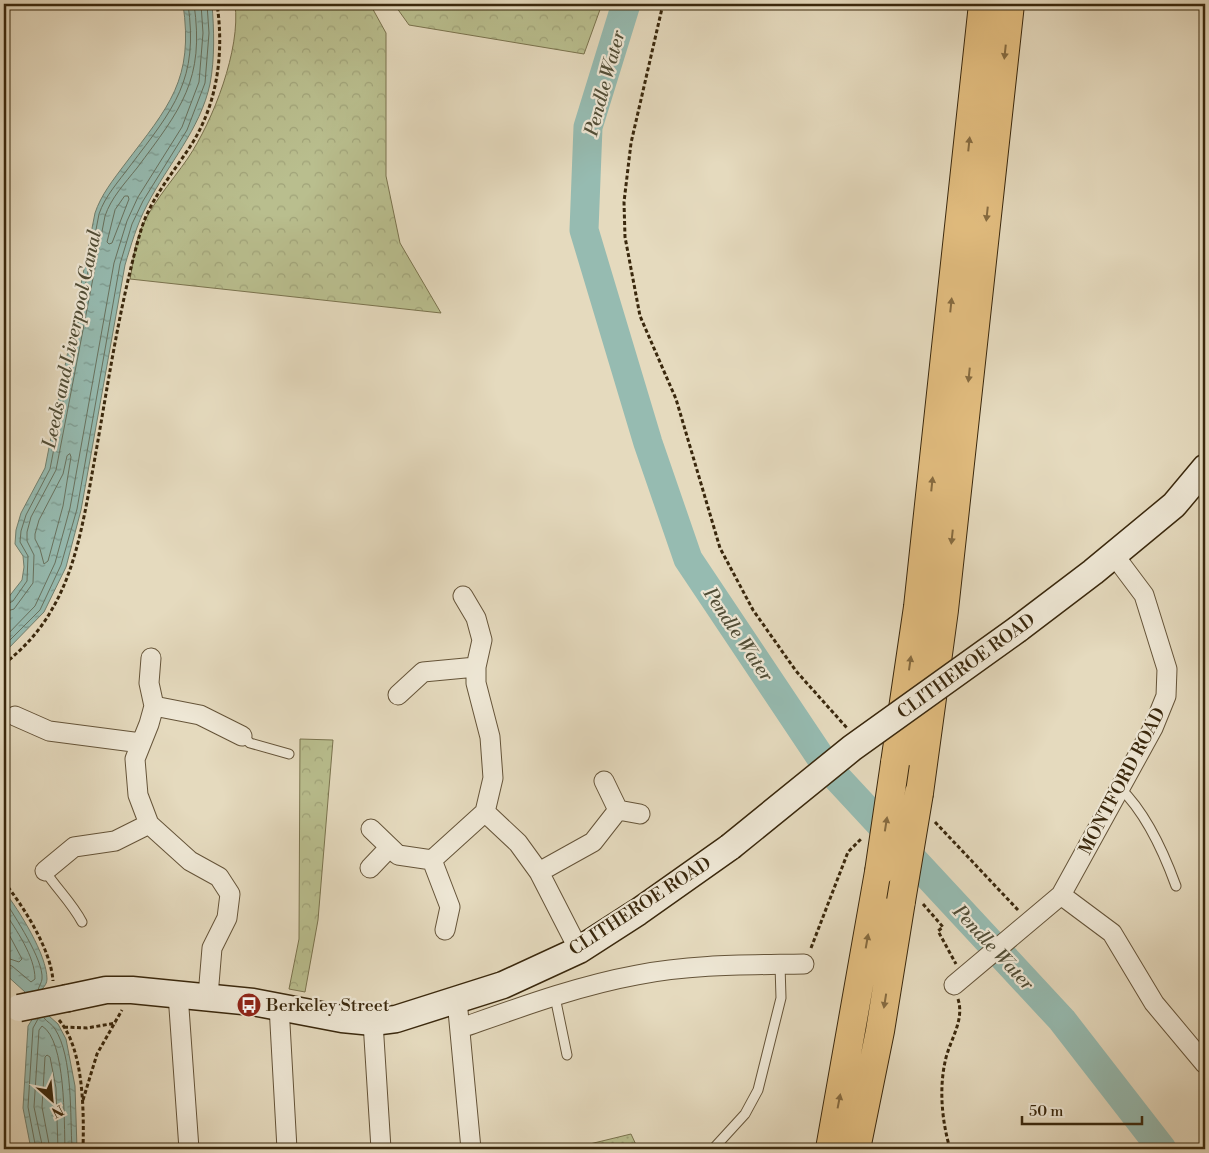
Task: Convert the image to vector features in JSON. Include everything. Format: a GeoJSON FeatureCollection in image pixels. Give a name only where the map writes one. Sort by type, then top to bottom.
{"type":"FeatureCollection","features":[{"type":"Feature","properties":{"kind":"highway"},"geometry":{"type":"LineString","coordinates":[[830,1149],[879,872],[918,607],[983,4]]}},
{"type":"Feature","properties":{"kind":"highway"},"geometry":{"type":"LineString","coordinates":[[856,1149],[880,1032],[901,901],[924,804],[1010,4]]}},
{"type":"Feature","properties":{"kind":"main road","name":"CLITHEROE ROAD"},"geometry":{"type":"LineString","coordinates":[[12,1011],[106,990],[132,990],[208,996],[279,1006],[342,1019],[373,1022],[396,1019],[503,985],[579,950],[638,912],[730,847],[852,748],[1018,629],[1114,555],[1174,505],[1205,468]]}},
{"type":"Feature","properties":{"kind":"street","name":"MONTFORD ROAD"},"geometry":{"type":"LineString","coordinates":[[961,979],[1061,895],[1153,728],[1166,696],[1167,669],[1144,595],[1114,555]]}},
{"type":"Feature","properties":{"kind":"street"},"geometry":{"type":"LineString","coordinates":[[432,860],[485,812],[493,778],[490,737],[476,684],[476,667],[482,640],[476,618],[463,596]]}},
{"type":"Feature","properties":{"kind":"street"},"geometry":{"type":"LineString","coordinates":[[151,658],[149,682],[154,706],[135,759],[138,796],[149,824],[190,861],[219,878],[230,894],[226,918],[212,948],[208,996]]}},
{"type":"Feature","properties":{"kind":"street"},"geometry":{"type":"LineString","coordinates":[[398,695],[423,672],[476,667]]}},
{"type":"Feature","properties":{"kind":"street"},"geometry":{"type":"LineString","coordinates":[[154,706],[200,715],[242,736]]}},
{"type":"Feature","properties":{"kind":"street"},"geometry":{"type":"LineString","coordinates":[[15,716],[49,731],[141,743]]}},
{"type":"Feature","properties":{"kind":"street"},"geometry":{"type":"LineString","coordinates":[[604,781],[618,810]]}},
{"type":"Feature","properties":{"kind":"street"},"geometry":{"type":"LineString","coordinates":[[539,872],[593,842],[618,810]]}},
{"type":"Feature","properties":{"kind":"street"},"geometry":{"type":"LineString","coordinates":[[618,810],[640,814]]}},
{"type":"Feature","properties":{"kind":"street"},"geometry":{"type":"LineString","coordinates":[[485,812],[518,843],[539,872],[579,950]]}},
{"type":"Feature","properties":{"kind":"street"},"geometry":{"type":"LineString","coordinates":[[45,871],[74,847],[115,841],[149,824]]}},
{"type":"Feature","properties":{"kind":"street"},"geometry":{"type":"LineString","coordinates":[[371,829],[398,855],[432,860]]}},
{"type":"Feature","properties":{"kind":"street"},"geometry":{"type":"LineString","coordinates":[[370,868],[389,848]]}},
{"type":"Feature","properties":{"kind":"street"},"geometry":{"type":"LineString","coordinates":[[432,860],[450,907],[445,930]]}},
{"type":"Feature","properties":{"kind":"street"},"geometry":{"type":"LineString","coordinates":[[1061,895],[1112,934],[1154,1003],[1205,1064]]}},
{"type":"Feature","properties":{"kind":"street"},"geometry":{"type":"LineString","coordinates":[[461,1028],[555,997],[637,975],[712,966],[804,964]]}},
{"type":"Feature","properties":{"kind":"street"},"geometry":{"type":"LineString","coordinates":[[178,994],[188,1149]]}},
{"type":"Feature","properties":{"kind":"street"},"geometry":{"type":"LineString","coordinates":[[457,1000],[471,1149]]}},
{"type":"Feature","properties":{"kind":"street"},"geometry":{"type":"LineString","coordinates":[[279,1006],[287,1149]]}},
{"type":"Feature","properties":{"kind":"street"},"geometry":{"type":"LineString","coordinates":[[373,1022],[381,1149]]}},
{"type":"Feature","properties":{"kind":"lane"},"geometry":{"type":"LineString","coordinates":[[242,736],[258,746],[289,754]]}},
{"type":"Feature","properties":{"kind":"lane"},"geometry":{"type":"LineString","coordinates":[[1120,788],[1130,798],[1159,846],[1176,886]]}},
{"type":"Feature","properties":{"kind":"lane"},"geometry":{"type":"LineString","coordinates":[[45,871],[58,892],[73,905],[82,922]]}},
{"type":"Feature","properties":{"kind":"lane"},"geometry":{"type":"LineString","coordinates":[[713,1149],[745,1114],[758,1090],[781,998],[780,965]]}},
{"type":"Feature","properties":{"kind":"lane"},"geometry":{"type":"LineString","coordinates":[[555,997],[567,1054]]}},
{"type":"Feature","properties":{"kind":"path"},"geometry":{"type":"LineString","coordinates":[[4,664],[23,649],[38,631],[52,610],[69,569],[85,511],[130,268],[142,227],[158,193],[194,141],[210,105],[220,41],[217,4]]}},
{"type":"Feature","properties":{"kind":"path"},"geometry":{"type":"LineString","coordinates":[[663,4],[631,143],[624,202],[625,237],[640,316],[676,399],[720,548],[753,610],[796,671],[848,730]]}},
{"type":"Feature","properties":{"kind":"path"},"geometry":{"type":"LineString","coordinates":[[924,804],[1025,925]]}},
{"type":"Feature","properties":{"kind":"path"},"geometry":{"type":"LineString","coordinates":[[950,1149],[941,1096],[945,1061],[960,1020],[961,979]]}},
{"type":"Feature","properties":{"kind":"path"},"geometry":{"type":"LineString","coordinates":[[82,1100],[97,1054],[117,1022],[132,990]]}},
{"type":"Feature","properties":{"kind":"path"},"geometry":{"type":"LineString","coordinates":[[64,1028],[88,1028],[117,1022]]}},
{"type":"Feature","properties":{"kind":"path"},"geometry":{"type":"LineString","coordinates":[[944,1149],[949,1144]]}},
{"type":"Feature","properties":{"kind":"green space"},"geometry":{"type":"Polygon","coordinates":[[[235,4],[370,4],[386,33],[386,176],[400,243],[441,313],[130,279],[136,243],[147,216],[188,158],[207,125],[215,105],[223,84],[234,42],[235,4]]]}},
{"type":"Feature","properties":{"kind":"green space"},"geometry":{"type":"Polygon","coordinates":[[[394,4],[602,4],[584,54],[409,25],[394,4]]]}},
{"type":"Feature","properties":{"kind":"green space"},"geometry":{"type":"Polygon","coordinates":[[[300,739],[333,740],[318,920],[305,992],[289,989],[299,939],[300,739]]]}},
{"type":"Feature","properties":{"kind":"green space"},"geometry":{"type":"Polygon","coordinates":[[[631,1134],[638,1149],[569,1149],[631,1134]]]}},
{"type":"Feature","properties":{"kind":"water","name":"Leeds and Liverpool Canal"},"geometry":{"type":"Polygon","coordinates":[[[183,4],[212,4],[214,44],[210,84],[199,117],[143,212],[125,265],[81,510],[66,567],[44,612],[4,653],[4,603],[22,580],[24,567],[23,556],[15,544],[16,530],[21,513],[45,468],[95,213],[108,188],[166,108],[175,91],[185,53],[183,4]]]}},
{"type":"Feature","properties":{"kind":"water"},"geometry":{"type":"Polygon","coordinates":[[[4,891],[17,909],[37,946],[46,969],[47,980],[42,989],[49,1016],[58,1024],[66,1039],[75,1086],[77,1149],[31,1149],[23,1108],[28,1026],[33,1018],[25,992],[4,973],[4,891]]]}},
{"type":"Feature","properties":{"kind":"waterway","name":"Pendle Water"},"geometry":{"type":"LineString","coordinates":[[626,4],[588,127],[584,230],[648,443],[688,559],[827,767],[1062,1020],[1162,1149]]}},
{"type":"Feature","properties":{"kind":"place","name":"Berkeley Street"},"geometry":{"type":"Point","coordinates":[249,1005]}}]}
